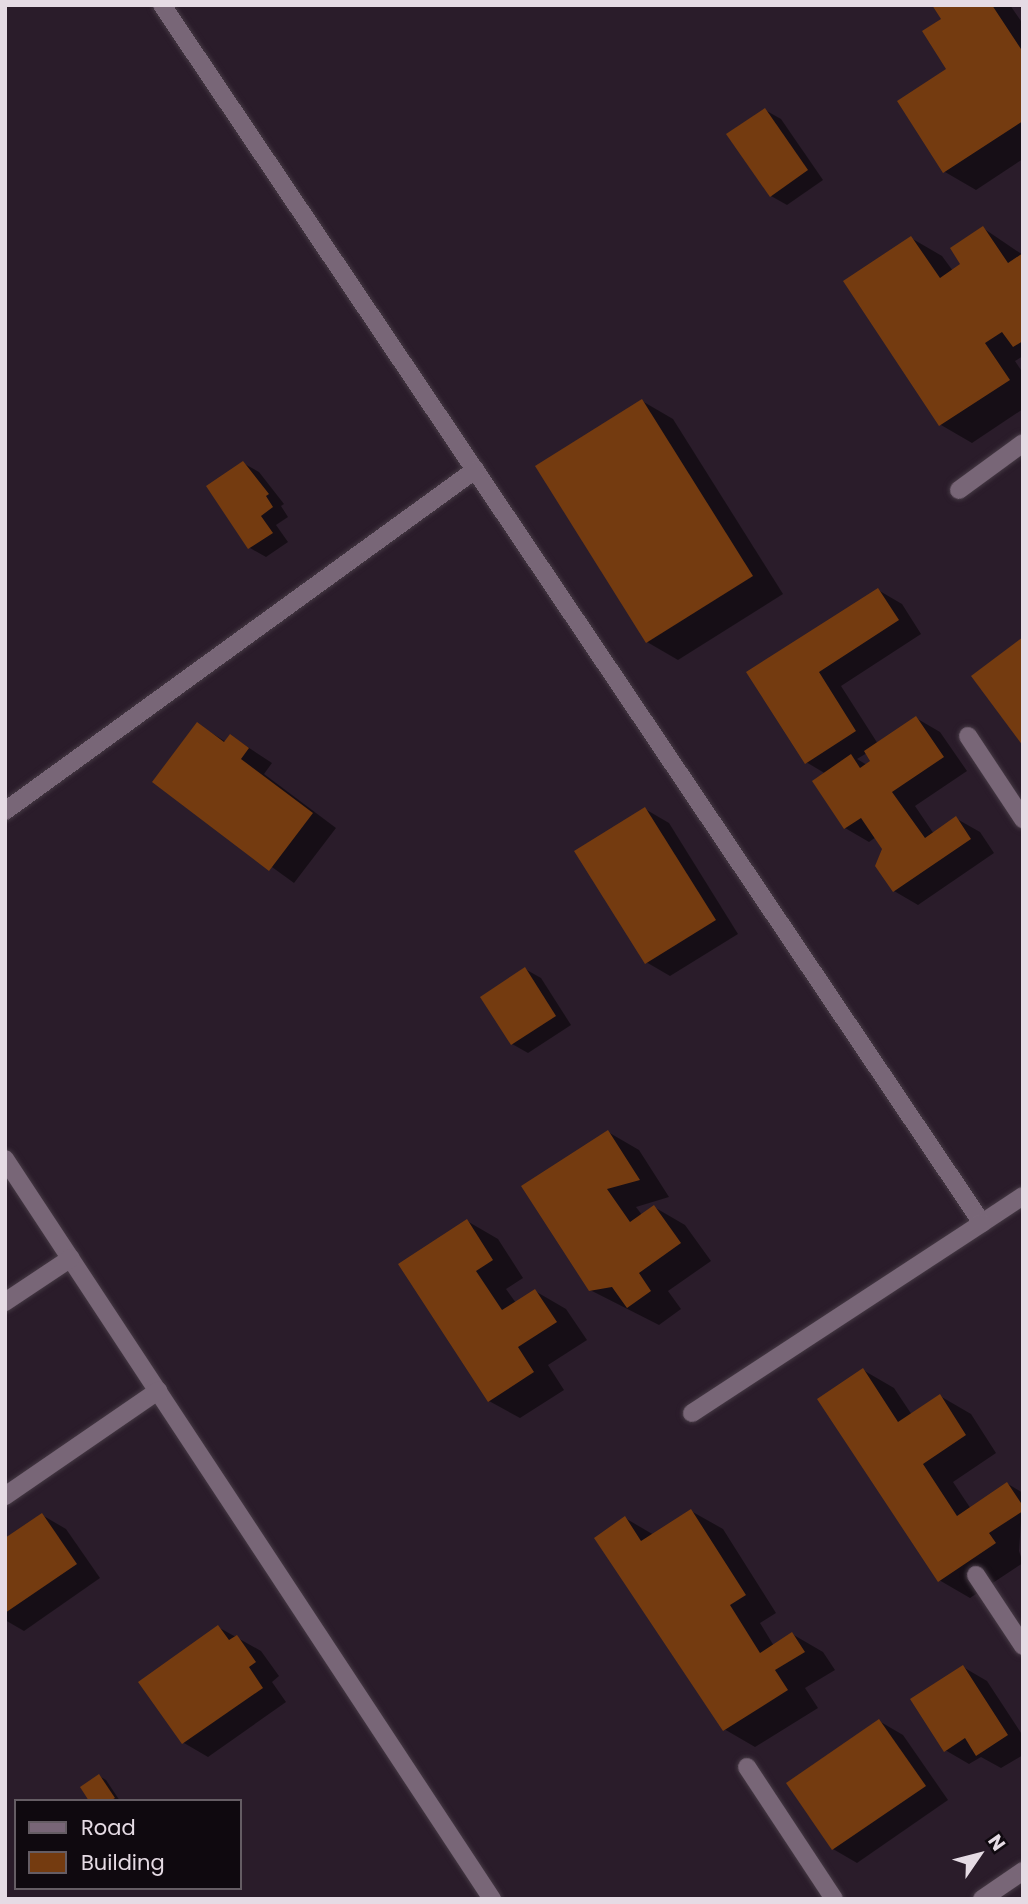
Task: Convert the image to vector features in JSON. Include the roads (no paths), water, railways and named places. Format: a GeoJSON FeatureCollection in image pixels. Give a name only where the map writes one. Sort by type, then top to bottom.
{"type":"FeatureCollection","features":[{"type":"Feature","properties":{"kind":"street"},"geometry":{"type":"LineString","coordinates":[[162,5],[982,1223]]}},
{"type":"Feature","properties":{"kind":"street"},"geometry":{"type":"LineString","coordinates":[[959,490],[1023,443]]}},
{"type":"Feature","properties":{"kind":"street"},"geometry":{"type":"LineString","coordinates":[[5,811],[474,470]]}},
{"type":"Feature","properties":{"kind":"street"},"geometry":{"type":"LineString","coordinates":[[968,736],[1023,820]]}},
{"type":"Feature","properties":{"kind":"street"},"geometry":{"type":"LineString","coordinates":[[5,1159],[492,1899]]}},
{"type":"Feature","properties":{"kind":"street"},"geometry":{"type":"LineString","coordinates":[[692,1413],[1023,1196]]}},
{"type":"Feature","properties":{"kind":"street"},"geometry":{"type":"LineString","coordinates":[[5,1302],[71,1258]]}},
{"type":"Feature","properties":{"kind":"street"},"geometry":{"type":"LineString","coordinates":[[5,1496],[158,1391]]}},
{"type":"Feature","properties":{"kind":"street"},"geometry":{"type":"LineString","coordinates":[[976,1575],[1023,1646]]}},
{"type":"Feature","properties":{"kind":"street"},"geometry":{"type":"LineString","coordinates":[[747,1767],[834,1899]]}},
{"type":"Feature","properties":{"kind":"street"},"geometry":{"type":"LineString","coordinates":[[982,1899],[1023,1871]]}}]}
